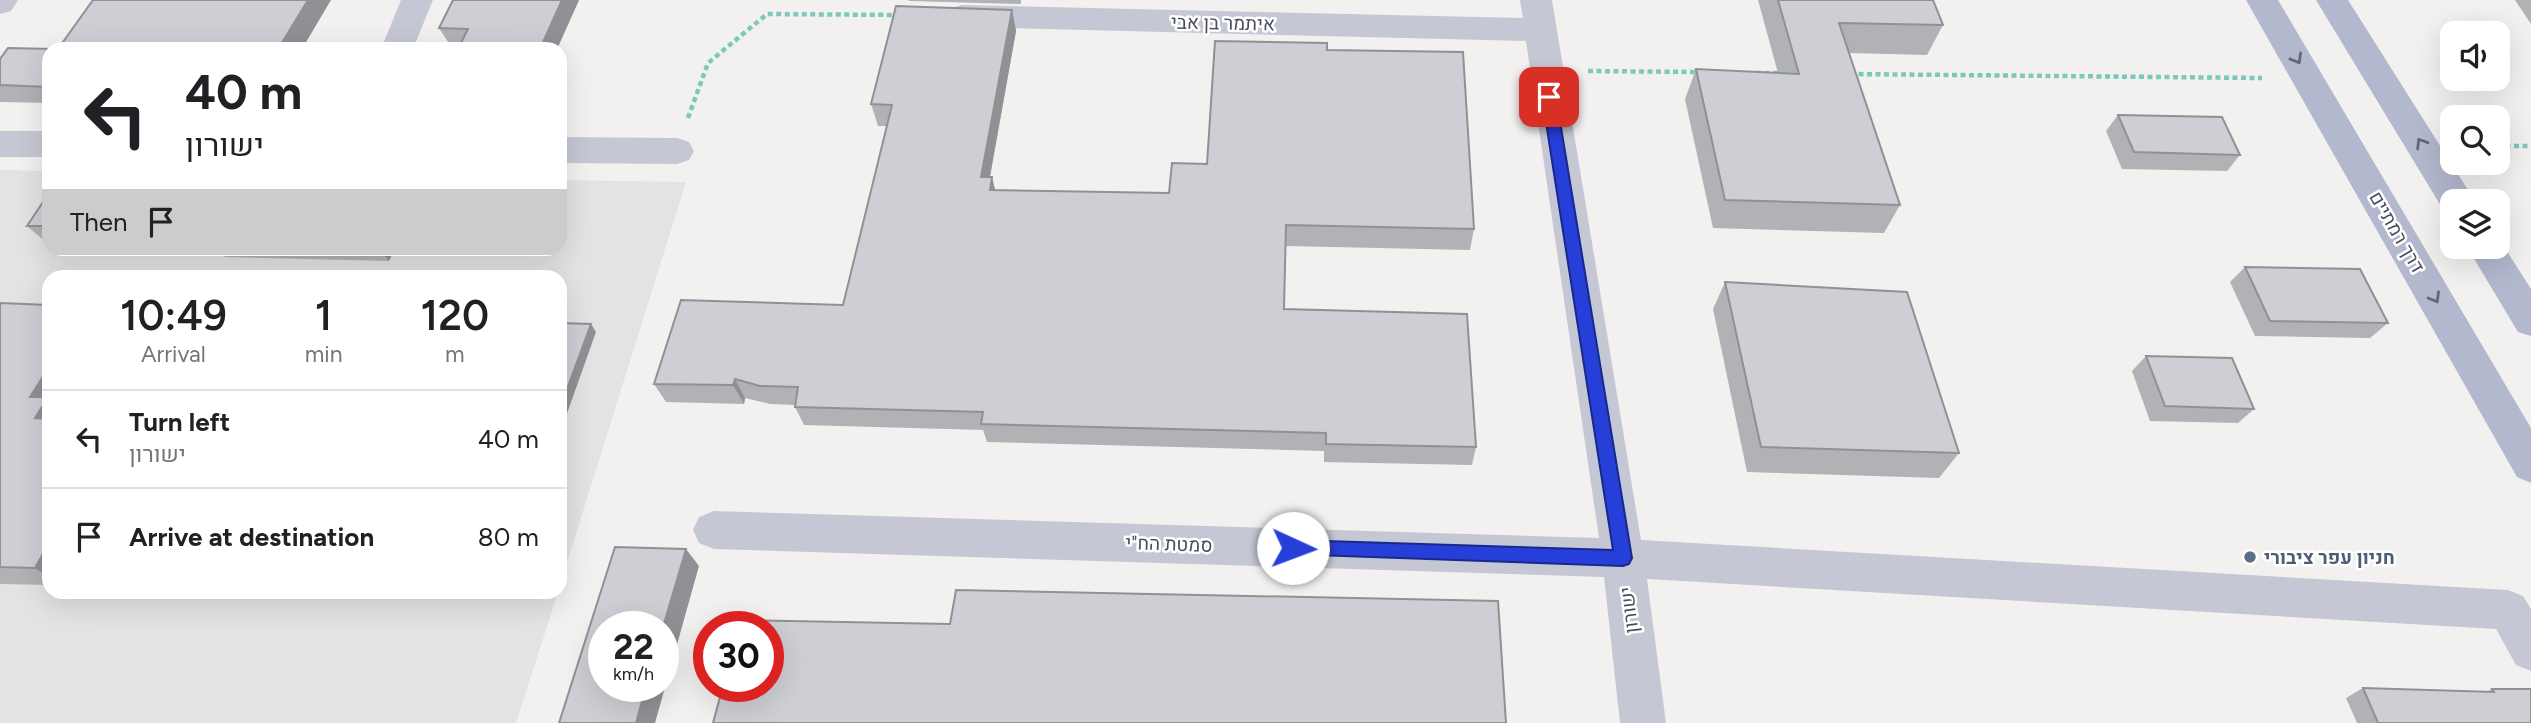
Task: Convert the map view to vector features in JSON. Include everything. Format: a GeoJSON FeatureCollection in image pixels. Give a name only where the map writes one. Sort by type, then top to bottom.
{"type":"FeatureCollection","features":[{"type":"Feature","properties":{"kind":"main road","name":"דרך רמתיים"},"geometry":{"type":"LineString","coordinates":[[2262,0],[2531,465]]}},
{"type":"Feature","properties":{"kind":"main road"},"geometry":{"type":"LineString","coordinates":[[2332,0],[2450,189]]}},
{"type":"Feature","properties":{"kind":"main road"},"geometry":{"type":"LineString","coordinates":[[2492,259],[2531,321]]}},
{"type":"Feature","properties":{"kind":"street"},"geometry":{"type":"LineString","coordinates":[[400,42],[417,0]]}},
{"type":"Feature","properties":{"kind":"street","name":"איתמר בן אבי"},"geometry":{"type":"LineString","coordinates":[[908,15],[1537,15]]}},
{"type":"Feature","properties":{"kind":"street","name":"ישורון"},"geometry":{"type":"LineString","coordinates":[[1537,15],[1623,558],[1643,723]]}},
{"type":"Feature","properties":{"kind":"street"},"geometry":{"type":"LineString","coordinates":[[0,144],[42,145]]}},
{"type":"Feature","properties":{"kind":"street"},"geometry":{"type":"LineString","coordinates":[[567,150],[677,150]]}},
{"type":"Feature","properties":{"kind":"street","name":"סמטת הח\"י"},"geometry":{"type":"LineString","coordinates":[[714,530],[1623,558],[2508,610],[2531,650]]}},
{"type":"Feature","properties":{"kind":"path"},"geometry":{"type":"LineString","coordinates":[[677,150],[708,63],[767,13],[908,15]]}},
{"type":"Feature","properties":{"kind":"path"},"geometry":{"type":"LineString","coordinates":[[1545,70],[1712,72]]}},
{"type":"Feature","properties":{"kind":"path"},"geometry":{"type":"LineString","coordinates":[[1753,73],[1795,73]]}},
{"type":"Feature","properties":{"kind":"path"},"geometry":{"type":"LineString","coordinates":[[1836,74],[2308,79]]}},
{"type":"Feature","properties":{"kind":"path"},"geometry":{"type":"LineString","coordinates":[[2510,146],[2531,146]]}},
{"type":"Feature","properties":{"kind":"shaded area"},"geometry":{"type":"Polygon","coordinates":[[[0,170],[42,171],[42,256],[567,256],[567,180],[686,182],[567,563],[567,270],[42,270],[42,599],[556,599],[516,723],[0,723],[0,170]]]}},
{"type":"Feature","properties":{"kind":"building"},"geometry":{"type":"Polygon","coordinates":[[[93,0],[308,0],[282,42],[63,42],[93,0]]]}},
{"type":"Feature","properties":{"kind":"building"},"geometry":{"type":"Polygon","coordinates":[[[453,0],[562,0],[543,42],[462,42],[468,29],[439,28],[453,0]]]}},
{"type":"Feature","properties":{"kind":"building"},"geometry":{"type":"Polygon","coordinates":[[[1778,0],[1933,0],[1943,25],[1839,23],[1900,205],[1725,200],[1696,69],[1799,74],[1778,0]]]}},
{"type":"Feature","properties":{"kind":"building"},"geometry":{"type":"Polygon","coordinates":[[[896,6],[1012,10],[981,177],[992,177],[990,190],[1169,193],[1172,163],[1207,164],[1215,41],[1327,43],[1327,50],[1463,52],[1474,229],[1286,225],[1284,309],[1467,314],[1476,447],[1326,444],[1326,433],[981,424],[983,412],[795,407],[798,387],[760,386],[735,379],[733,385],[654,384],[681,300],[843,305],[892,105],[871,104],[896,6]]]}},
{"type":"Feature","properties":{"kind":"building"},"geometry":{"type":"Polygon","coordinates":[[[8,48],[42,49],[42,87],[0,85],[0,59],[8,48]]]}},
{"type":"Feature","properties":{"kind":"building"},"geometry":{"type":"Polygon","coordinates":[[[2118,115],[2222,117],[2240,155],[2134,152],[2118,115]]]}},
{"type":"Feature","properties":{"kind":"building"},"geometry":{"type":"Polygon","coordinates":[[[42,204],[42,226],[27,226],[42,204]]]}},
{"type":"Feature","properties":{"kind":"building"},"geometry":{"type":"Polygon","coordinates":[[[2245,267],[2360,269],[2388,323],[2270,321],[2245,267]]]}},
{"type":"Feature","properties":{"kind":"building"},"geometry":{"type":"Polygon","coordinates":[[[1725,282],[1907,292],[1959,453],[1761,447],[1725,282]]]}},
{"type":"Feature","properties":{"kind":"building"},"geometry":{"type":"Polygon","coordinates":[[[0,303],[42,305],[42,378],[30,397],[42,397],[42,407],[35,418],[42,418],[42,556],[35,568],[0,567],[0,303]]]}},
{"type":"Feature","properties":{"kind":"building"},"geometry":{"type":"Polygon","coordinates":[[[567,323],[591,324],[567,389],[567,323]]]}},
{"type":"Feature","properties":{"kind":"building"},"geometry":{"type":"Polygon","coordinates":[[[2146,356],[2232,358],[2254,409],[2165,406],[2146,356]]]}},
{"type":"Feature","properties":{"kind":"building"},"geometry":{"type":"Polygon","coordinates":[[[615,547],[686,549],[668,611],[595,611],[615,547]]]}},
{"type":"Feature","properties":{"kind":"building"},"geometry":{"type":"Polygon","coordinates":[[[956,590],[1498,601],[1506,723],[713,723],[719,702],[784,702],[784,621],[950,624],[956,590]]]}},
{"type":"Feature","properties":{"kind":"building"},"geometry":{"type":"Polygon","coordinates":[[[588,632],[588,702],[642,702],[636,723],[559,723],[588,632]]]}},
{"type":"Feature","properties":{"kind":"building"},"geometry":{"type":"Polygon","coordinates":[[[2363,688],[2494,692],[2492,689],[2531,689],[2531,723],[2378,723],[2363,688]]]}},
{"type":"Feature","properties":{"kind":"place","name":"חניון עפר ציבורי"},"geometry":{"type":"Point","coordinates":[2250,557]}},
{"type":"Feature","properties":{"kind":"route"},"geometry":{"type":"LineString","coordinates":[[1293,548],[1623,558],[1549,97]]}}]}
